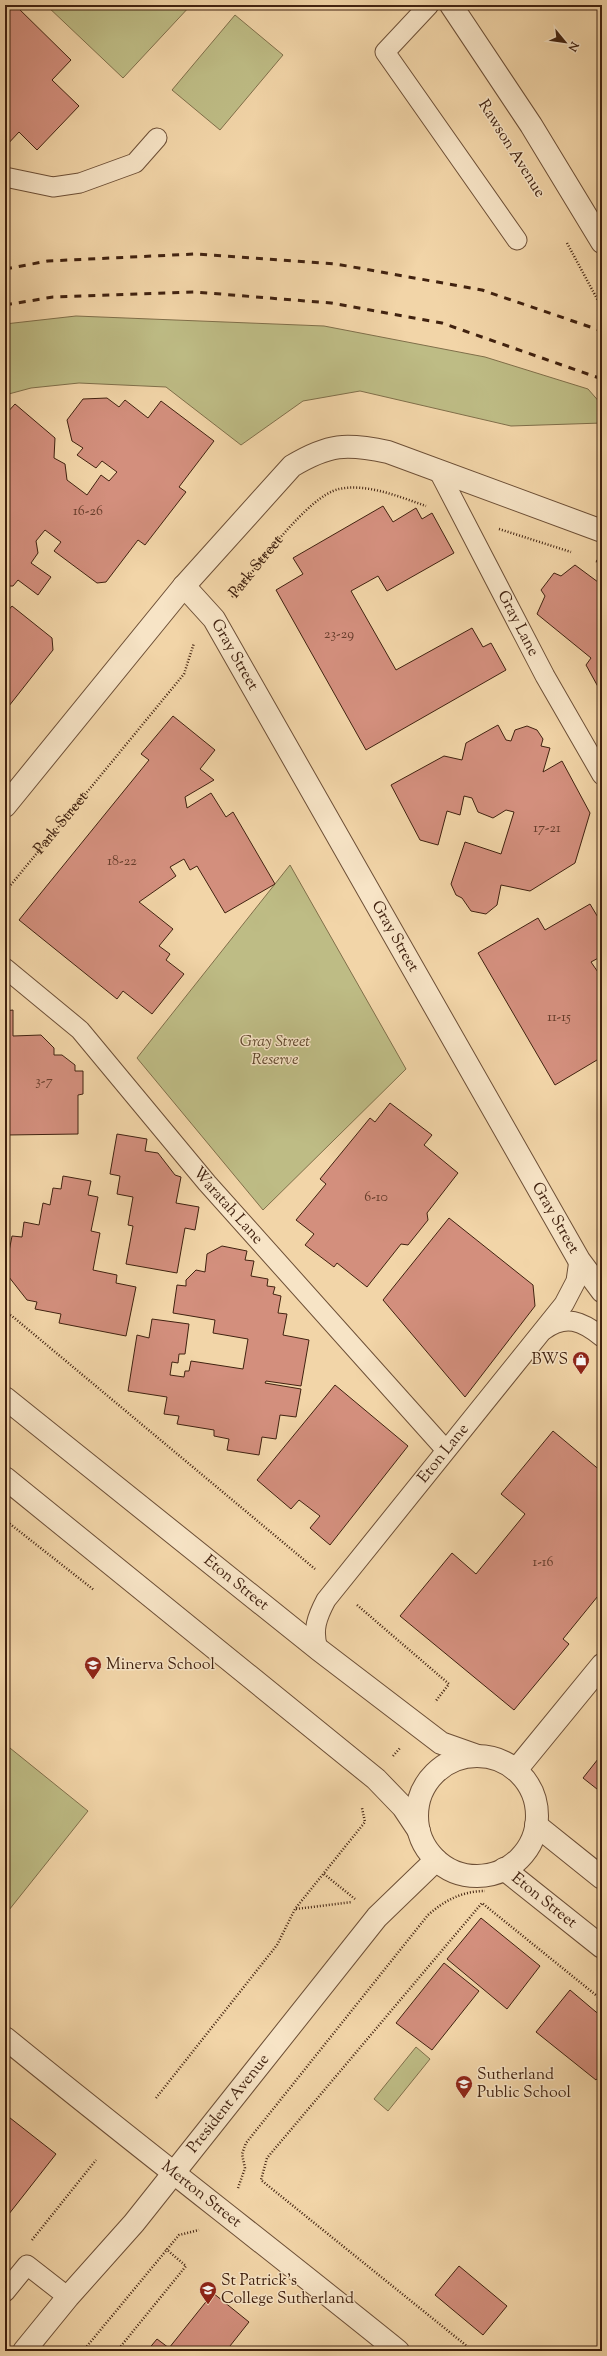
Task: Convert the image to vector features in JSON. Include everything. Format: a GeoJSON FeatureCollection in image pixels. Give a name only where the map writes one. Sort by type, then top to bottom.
{"type":"FeatureCollection","features":[{"type":"Feature","properties":{"kind":"street","name":"Rawson Avenue"},"geometry":{"type":"LineString","coordinates":[[451,5],[531,125],[602,242]]}},
{"type":"Feature","properties":{"kind":"street"},"geometry":{"type":"LineString","coordinates":[[5,806],[184,586],[292,466],[314,452],[338,446],[361,446],[388,452],[602,531]]}},
{"type":"Feature","properties":{"kind":"street","name":"Gray Street"},"geometry":{"type":"LineString","coordinates":[[184,586],[214,619],[580,1260],[602,1291]]}},
{"type":"Feature","properties":{"kind":"street","name":"Eton Street"},"geometry":{"type":"LineString","coordinates":[[5,1398],[318,1649],[417,1725],[441,1743],[475,1755]]}},
{"type":"Feature","properties":{"kind":"street"},"geometry":{"type":"LineString","coordinates":[[5,1478],[376,1779],[403,1807],[425,1847],[436,1860],[451,1870],[469,1876],[487,1875],[504,1869],[516,1861],[526,1851],[536,1825],[536,1810],[533,1795],[526,1781],[516,1770],[504,1762],[489,1757],[475,1755],[459,1758],[442,1767],[428,1781],[419,1798],[416,1815],[418,1832]]}},
{"type":"Feature","properties":{"kind":"street"},"geometry":{"type":"LineString","coordinates":[[516,1770],[602,1665]]}},
{"type":"Feature","properties":{"kind":"street"},"geometry":{"type":"LineString","coordinates":[[536,1825],[602,1878]]}},
{"type":"Feature","properties":{"kind":"street","name":"President Avenue"},"geometry":{"type":"LineString","coordinates":[[24,2351],[68,2297],[134,2223],[377,1917],[436,1860]]}},
{"type":"Feature","properties":{"kind":"street","name":"Eton Street"},"geometry":{"type":"LineString","coordinates":[[504,1869],[602,1947]]}},
{"type":"Feature","properties":{"kind":"street","name":"Merton Street"},"geometry":{"type":"LineString","coordinates":[[5,2038],[173,2174],[254,2234],[398,2351]]}},
{"type":"Feature","properties":{"kind":"lane"},"geometry":{"type":"LineString","coordinates":[[429,5],[385,52],[517,240]]}},
{"type":"Feature","properties":{"kind":"lane"},"geometry":{"type":"LineString","coordinates":[[5,177],[53,187],[80,183],[135,163],[157,138]]}},
{"type":"Feature","properties":{"kind":"lane","name":"Gray Lane"},"geometry":{"type":"LineString","coordinates":[[438,470],[545,676],[602,775]]}},
{"type":"Feature","properties":{"kind":"lane","name":"Waratah Lane"},"geometry":{"type":"LineString","coordinates":[[5,968],[80,1030],[207,1183],[445,1449]]}},
{"type":"Feature","properties":{"kind":"lane","name":"Eton Lane"},"geometry":{"type":"LineString","coordinates":[[318,1649],[315,1638],[316,1620],[326,1600],[570,1294],[578,1273],[580,1260]]}},
{"type":"Feature","properties":{"kind":"lane"},"geometry":{"type":"LineString","coordinates":[[540,1333],[558,1321],[568,1320],[586,1326],[602,1337]]}},
{"type":"Feature","properties":{"kind":"lane"},"geometry":{"type":"LineString","coordinates":[[5,2292],[27,2265],[68,2297]]}},
{"type":"Feature","properties":{"kind":"path"},"geometry":{"type":"LineString","coordinates":[[566,242],[602,308]]}},
{"type":"Feature","properties":{"kind":"path","name":"Park Street"},"geometry":{"type":"LineString","coordinates":[[5,892],[184,674],[192,646],[297,520],[317,500],[339,489],[363,489],[390,494],[573,553]]}},
{"type":"Feature","properties":{"kind":"path"},"geometry":{"type":"LineString","coordinates":[[595,560],[602,562]]}},
{"type":"Feature","properties":{"kind":"path"},"geometry":{"type":"LineString","coordinates":[[5,1312],[12,1316],[336,1587],[449,1684],[360,1799],[365,1822],[295,1910],[277,1945],[156,2098]]}},
{"type":"Feature","properties":{"kind":"path"},"geometry":{"type":"LineString","coordinates":[[295,1910],[356,1901],[324,1874]]}},
{"type":"Feature","properties":{"kind":"path"},"geometry":{"type":"LineString","coordinates":[[245,2168],[242,2154],[246,2143],[428,1914],[450,1899],[463,1894],[486,1891]]}},
{"type":"Feature","properties":{"kind":"path"},"geometry":{"type":"LineString","coordinates":[[473,2351],[261,2180],[267,2158],[482,1902],[602,2000]]}},
{"type":"Feature","properties":{"kind":"path"},"geometry":{"type":"LineString","coordinates":[[30,2242],[96,2160]]}},
{"type":"Feature","properties":{"kind":"path"},"geometry":{"type":"LineString","coordinates":[[83,2351],[166,2249],[186,2266],[117,2351]]}},
{"type":"Feature","properties":{"kind":"green space"},"geometry":{"type":"Polygon","coordinates":[[[46,5],[191,5],[123,78],[46,5]]]}},
{"type":"Feature","properties":{"kind":"green space"},"geometry":{"type":"Polygon","coordinates":[[[235,15],[283,55],[220,130],[172,90],[235,15]]]}},
{"type":"Feature","properties":{"kind":"green space"},"geometry":{"type":"Polygon","coordinates":[[[76,316],[324,326],[485,357],[588,389],[602,405],[602,423],[511,426],[360,391],[303,401],[241,445],[166,387],[79,383],[31,388],[5,395],[5,324],[76,316]]]}},
{"type":"Feature","properties":{"kind":"green space","name":"Gray Street Reserve"},"geometry":{"type":"Polygon","coordinates":[[[290,865],[406,1069],[263,1210],[137,1058],[290,865]]]}},
{"type":"Feature","properties":{"kind":"green space"},"geometry":{"type":"Polygon","coordinates":[[[5,1744],[88,1811],[5,1915],[5,1744]]]}},
{"type":"Feature","properties":{"kind":"green space"},"geometry":{"type":"Polygon","coordinates":[[[416,2047],[430,2059],[388,2111],[374,2099],[416,2047]]]}},
{"type":"Feature","properties":{"kind":"building"},"geometry":{"type":"Polygon","coordinates":[[[5,5],[15,5],[71,60],[52,80],[79,106],[37,150],[19,132],[5,147],[5,5]]]}},
{"type":"Feature","properties":{"kind":"building"},"geometry":{"type":"Polygon","coordinates":[[[107,398],[119,407],[125,400],[148,418],[161,401],[214,441],[179,487],[186,492],[145,545],[138,540],[106,582],[97,583],[54,551],[61,542],[45,530],[36,541],[38,553],[31,563],[51,577],[38,595],[18,580],[13,586],[5,586],[5,415],[15,404],[55,438],[54,458],[65,464],[67,480],[87,495],[101,475],[109,481],[117,472],[102,461],[96,468],[77,455],[83,448],[72,441],[67,420],[83,399],[107,398]]]}},
{"type":"Feature","properties":{"kind":"building"},"geometry":{"type":"Polygon","coordinates":[[[383,506],[393,522],[416,508],[422,519],[432,513],[454,553],[387,591],[378,576],[351,591],[396,670],[472,628],[483,647],[491,643],[506,670],[366,750],[276,590],[303,574],[293,558],[383,506]]]}},
{"type":"Feature","properties":{"kind":"building"},"geometry":{"type":"Polygon","coordinates":[[[575,565],[602,585],[602,694],[586,665],[591,658],[537,614],[545,596],[541,590],[554,573],[561,576],[575,565]]]}},
{"type":"Feature","properties":{"kind":"building"},"geometry":{"type":"Polygon","coordinates":[[[12,606],[52,638],[53,650],[5,711],[5,612],[6,613],[12,606]]]}},
{"type":"Feature","properties":{"kind":"building"},"geometry":{"type":"Polygon","coordinates":[[[173,716],[215,750],[200,769],[214,780],[185,797],[187,808],[211,793],[226,817],[233,812],[275,884],[225,913],[197,866],[190,870],[184,859],[170,867],[176,876],[139,902],[173,929],[159,946],[170,954],[166,960],[184,974],[152,1014],[123,991],[117,999],[19,920],[149,760],[141,754],[173,716]]]}},
{"type":"Feature","properties":{"kind":"building"},"geometry":{"type":"Polygon","coordinates":[[[498,725],[506,740],[511,741],[515,730],[527,726],[537,730],[543,739],[541,746],[550,748],[543,772],[562,761],[590,813],[575,863],[530,891],[501,885],[497,905],[486,914],[471,911],[462,898],[456,895],[451,884],[465,842],[501,854],[514,812],[506,810],[493,818],[478,812],[472,798],[464,796],[460,815],[447,811],[438,845],[420,840],[391,785],[444,756],[462,760],[466,743],[498,725]]]}},
{"type":"Feature","properties":{"kind":"building"},"geometry":{"type":"Polygon","coordinates":[[[590,904],[602,924],[602,956],[591,962],[602,978],[602,1057],[555,1085],[478,953],[538,918],[545,930],[590,904]]]}},
{"type":"Feature","properties":{"kind":"building"},"geometry":{"type":"Polygon","coordinates":[[[13,1010],[13,1036],[41,1035],[54,1048],[54,1055],[62,1055],[75,1065],[75,1071],[83,1071],[83,1094],[78,1095],[78,1134],[7,1135],[5,1011],[13,1010]]]}},
{"type":"Feature","properties":{"kind":"building"},"geometry":{"type":"Polygon","coordinates":[[[390,1103],[432,1135],[424,1145],[458,1173],[427,1213],[428,1220],[408,1245],[401,1244],[367,1287],[337,1263],[334,1267],[305,1245],[314,1234],[296,1220],[326,1184],[320,1179],[370,1118],[375,1122],[390,1103]]]}},
{"type":"Feature","properties":{"kind":"building"},"geometry":{"type":"Polygon","coordinates":[[[117,1134],[147,1139],[145,1151],[158,1153],[175,1175],[181,1177],[176,1203],[199,1207],[195,1230],[185,1228],[177,1273],[126,1264],[133,1226],[128,1225],[133,1197],[117,1194],[120,1176],[110,1174],[117,1134]]]}},
{"type":"Feature","properties":{"kind":"building"},"geometry":{"type":"Polygon","coordinates":[[[63,1176],[91,1181],[88,1195],[98,1197],[91,1231],[100,1233],[93,1270],[117,1275],[116,1283],[136,1287],[126,1336],[59,1323],[61,1314],[35,1309],[37,1302],[27,1300],[5,1272],[12,1236],[22,1237],[24,1222],[39,1225],[43,1203],[50,1205],[53,1188],[61,1189],[63,1176]]]}},
{"type":"Feature","properties":{"kind":"building"},"geometry":{"type":"Polygon","coordinates":[[[449,1218],[533,1285],[535,1306],[465,1397],[383,1300],[449,1218]]]}},
{"type":"Feature","properties":{"kind":"building"},"geometry":{"type":"Polygon","coordinates":[[[222,1246],[247,1251],[245,1260],[254,1261],[251,1276],[268,1279],[267,1286],[275,1287],[273,1294],[281,1296],[278,1313],[287,1314],[283,1335],[309,1340],[301,1386],[266,1381],[265,1383],[301,1389],[296,1417],[280,1415],[276,1439],[262,1437],[259,1455],[227,1450],[229,1439],[214,1436],[214,1430],[177,1424],[179,1416],[164,1414],[167,1397],[128,1391],[137,1335],[149,1338],[152,1319],[189,1324],[185,1354],[179,1354],[178,1363],[172,1362],[170,1375],[184,1377],[185,1371],[189,1371],[191,1361],[243,1369],[248,1339],[213,1333],[215,1320],[173,1313],[177,1285],[186,1286],[186,1280],[196,1270],[205,1272],[207,1254],[222,1246]]]}},
{"type":"Feature","properties":{"kind":"building"},"geometry":{"type":"Polygon","coordinates":[[[335,1385],[408,1446],[330,1545],[310,1528],[320,1516],[299,1500],[291,1509],[257,1480],[335,1385]]]}},
{"type":"Feature","properties":{"kind":"building"},"geometry":{"type":"Polygon","coordinates":[[[553,1431],[602,1472],[602,1591],[563,1639],[569,1644],[514,1710],[400,1616],[452,1553],[476,1574],[525,1514],[501,1494],[553,1431]]]}},
{"type":"Feature","properties":{"kind":"building"},"geometry":{"type":"Polygon","coordinates":[[[602,1754],[602,1793],[583,1778],[602,1754]]]}},
{"type":"Feature","properties":{"kind":"building"},"geometry":{"type":"Polygon","coordinates":[[[481,1918],[540,1966],[507,2009],[447,1959],[481,1918]]]}},
{"type":"Feature","properties":{"kind":"building"},"geometry":{"type":"Polygon","coordinates":[[[444,1963],[479,1991],[432,2050],[396,2023],[444,1963]]]}},
{"type":"Feature","properties":{"kind":"building"},"geometry":{"type":"Polygon","coordinates":[[[570,1990],[602,2017],[602,2073],[596,2080],[536,2032],[570,1990]]]}},
{"type":"Feature","properties":{"kind":"building"},"geometry":{"type":"Polygon","coordinates":[[[5,2114],[56,2154],[5,2219],[5,2114]]]}},
{"type":"Feature","properties":{"kind":"building"},"geometry":{"type":"Polygon","coordinates":[[[459,2266],[507,2306],[483,2335],[435,2295],[459,2266]]]}},
{"type":"Feature","properties":{"kind":"building"},"geometry":{"type":"Polygon","coordinates":[[[213,2293],[249,2322],[226,2351],[147,2351],[157,2339],[169,2348],[213,2293]]]}},
{"type":"Feature","properties":{"kind":"railway"},"geometry":{"type":"LineString","coordinates":[[5,269],[48,261],[195,254],[336,264],[482,290],[602,331]]}},
{"type":"Feature","properties":{"kind":"railway"},"geometry":{"type":"LineString","coordinates":[[5,305],[53,297],[195,292],[331,303],[442,323],[602,379]]}},
{"type":"Feature","properties":{"kind":"place","name":"BWS"},"geometry":{"type":"Point","coordinates":[581,1375]}},
{"type":"Feature","properties":{"kind":"place","name":"Minerva School"},"geometry":{"type":"Point","coordinates":[93,1680]}},
{"type":"Feature","properties":{"kind":"place","name":"Sutherland Public School"},"geometry":{"type":"Point","coordinates":[464,2099]}},
{"type":"Feature","properties":{"kind":"place","name":"St Patrick's College Sutherland"},"geometry":{"type":"Point","coordinates":[208,2305]}}]}
